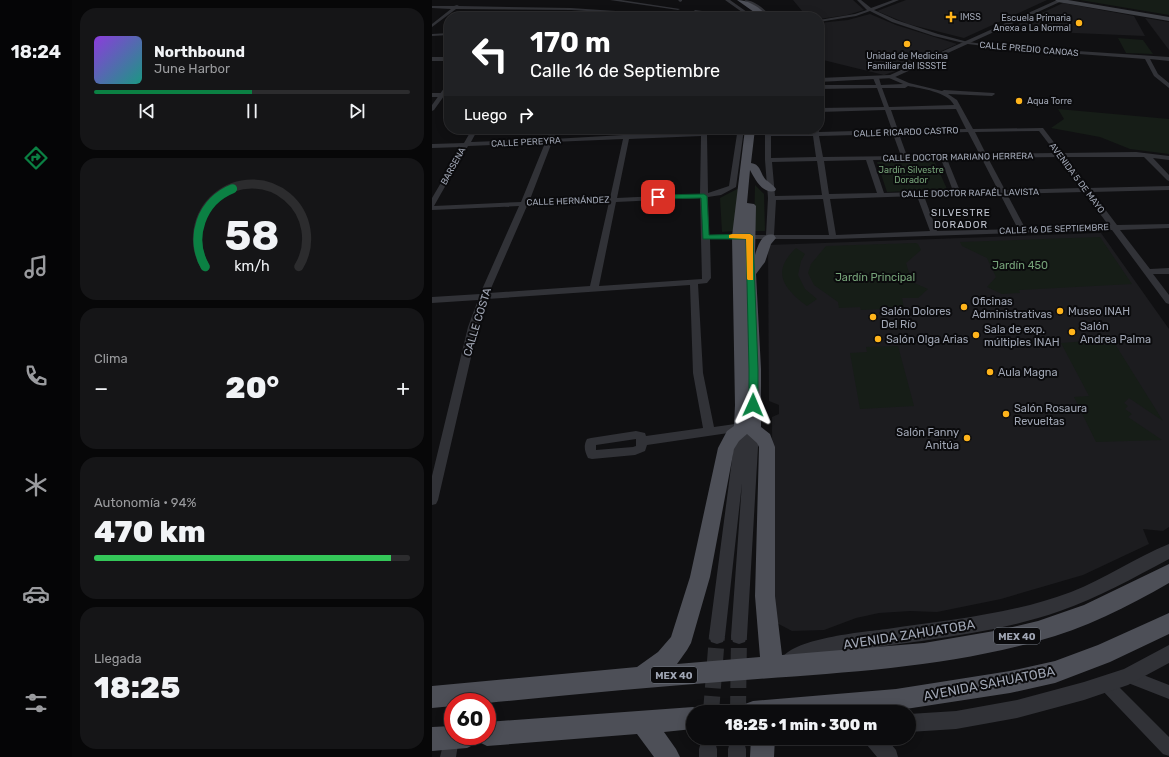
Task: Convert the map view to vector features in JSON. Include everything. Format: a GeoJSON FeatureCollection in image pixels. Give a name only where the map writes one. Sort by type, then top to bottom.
{"type":"FeatureCollection","features":[{"type":"Feature","properties":{"kind":"main road"},"geometry":{"type":"LineString","coordinates":[[734,0],[758,12]]}},
{"type":"Feature","properties":{"kind":"main road"},"geometry":{"type":"LineString","coordinates":[[740,0],[758,12]]}},
{"type":"Feature","properties":{"kind":"main road"},"geometry":{"type":"LineString","coordinates":[[1060,0],[1169,18]]}},
{"type":"Feature","properties":{"kind":"main road"},"geometry":{"type":"LineString","coordinates":[[1070,0],[1169,18]]}},
{"type":"Feature","properties":{"kind":"main road"},"geometry":{"type":"LineString","coordinates":[[744,134],[743,405],[746,429]]}},
{"type":"Feature","properties":{"kind":"main road"},"geometry":{"type":"LineString","coordinates":[[746,429],[754,369],[750,274],[744,239],[752,166],[764,134]]}},
{"type":"Feature","properties":{"kind":"main road"},"geometry":{"type":"LineString","coordinates":[[752,166],[756,170],[760,180],[771,194]]}},
{"type":"Feature","properties":{"kind":"main road"},"geometry":{"type":"LineString","coordinates":[[732,187],[743,179]]}},
{"type":"Feature","properties":{"kind":"main road"},"geometry":{"type":"LineString","coordinates":[[750,274],[759,262],[765,243],[770,238]]}},
{"type":"Feature","properties":{"kind":"main road"},"geometry":{"type":"LineString","coordinates":[[746,429],[764,439],[766,447],[765,596],[778,667]]}},
{"type":"Feature","properties":{"kind":"main road"},"geometry":{"type":"LineString","coordinates":[[640,678],[666,660],[680,643],[700,576],[726,448],[733,436],[746,429]]}},
{"type":"Feature","properties":{"kind":"main road","name":"MEX 40"},"geometry":{"type":"LineString","coordinates":[[432,697],[640,678],[854,661],[994,642],[1040,630],[1081,615],[1131,594],[1169,573]]}},
{"type":"Feature","properties":{"kind":"main road","name":"AVENIDA SAHUATOBA"},"geometry":{"type":"LineString","coordinates":[[837,705],[896,700],[1010,682],[1055,672],[1102,654],[1169,623]]}},
{"type":"Feature","properties":{"kind":"main road"},"geometry":{"type":"LineString","coordinates":[[496,733],[686,719]]}},
{"type":"Feature","properties":{"kind":"main road"},"geometry":{"type":"LineString","coordinates":[[642,722],[663,748],[668,757]]}},
{"type":"Feature","properties":{"kind":"main road"},"geometry":{"type":"LineString","coordinates":[[762,757],[763,745]]}},
{"type":"Feature","properties":{"kind":"street"},"geometry":{"type":"LineString","coordinates":[[612,0],[685,10]]}},
{"type":"Feature","properties":{"kind":"street"},"geometry":{"type":"LineString","coordinates":[[724,12],[727,8],[726,0]]}},
{"type":"Feature","properties":{"kind":"street"},"geometry":{"type":"LineString","coordinates":[[726,0],[744,12]]}},
{"type":"Feature","properties":{"kind":"street"},"geometry":{"type":"LineString","coordinates":[[746,0],[759,12]]}},
{"type":"Feature","properties":{"kind":"street","name":"CALLE PREDIO CANOAS"},"geometry":{"type":"LineString","coordinates":[[859,0],[870,10],[916,29],[968,43],[1000,47],[1169,59]]}},
{"type":"Feature","properties":{"kind":"street"},"geometry":{"type":"LineString","coordinates":[[824,20],[847,17],[897,0]]}},
{"type":"Feature","properties":{"kind":"street"},"geometry":{"type":"LineString","coordinates":[[824,80],[891,77],[1060,0]]}},
{"type":"Feature","properties":{"kind":"street"},"geometry":{"type":"LineString","coordinates":[[449,12],[461,3]]}},
{"type":"Feature","properties":{"kind":"street"},"geometry":{"type":"LineString","coordinates":[[432,7],[604,10],[632,12]]}},
{"type":"Feature","properties":{"kind":"street"},"geometry":{"type":"LineString","coordinates":[[693,11],[699,12]]}},
{"type":"Feature","properties":{"kind":"street"},"geometry":{"type":"LineString","coordinates":[[432,26],[437,21]]}},
{"type":"Feature","properties":{"kind":"street"},"geometry":{"type":"LineString","coordinates":[[432,35],[444,34]]}},
{"type":"Feature","properties":{"kind":"street"},"geometry":{"type":"LineString","coordinates":[[1147,58],[1156,75],[1169,86]]}},
{"type":"Feature","properties":{"kind":"street"},"geometry":{"type":"LineString","coordinates":[[432,59],[444,59]]}},
{"type":"Feature","properties":{"kind":"street"},"geometry":{"type":"LineString","coordinates":[[891,77],[911,86],[933,91],[952,98],[1023,230]]}},
{"type":"Feature","properties":{"kind":"street"},"geometry":{"type":"LineString","coordinates":[[876,78],[897,132],[905,158]]}},
{"type":"Feature","properties":{"kind":"street"},"geometry":{"type":"LineString","coordinates":[[824,88],[911,86]]}},
{"type":"Feature","properties":{"kind":"street"},"geometry":{"type":"LineString","coordinates":[[933,91],[992,94]]}},
{"type":"Feature","properties":{"kind":"street"},"geometry":{"type":"LineString","coordinates":[[432,95],[444,95]]}},
{"type":"Feature","properties":{"kind":"street"},"geometry":{"type":"LineString","coordinates":[[432,109],[444,97]]}},
{"type":"Feature","properties":{"kind":"street"},"geometry":{"type":"LineString","coordinates":[[824,110],[958,107]]}},
{"type":"Feature","properties":{"kind":"street","name":"CALLE RICARDO CASTRO"},"geometry":{"type":"LineString","coordinates":[[824,132],[1040,129],[1043,132]]}},
{"type":"Feature","properties":{"kind":"street","name":"AVENIDA 5 DE MAYO"},"geometry":{"type":"LineString","coordinates":[[1043,132],[1169,301]]}},
{"type":"Feature","properties":{"kind":"street","name":"BARSENA"},"geometry":{"type":"LineString","coordinates":[[432,204],[472,134]]}},
{"type":"Feature","properties":{"kind":"street","name":"CALLE COSTA"},"geometry":{"type":"LineString","coordinates":[[432,500],[474,327],[483,297],[525,202],[552,134]]}},
{"type":"Feature","properties":{"kind":"street"},"geometry":{"type":"LineString","coordinates":[[594,289],[627,134]]}},
{"type":"Feature","properties":{"kind":"street","name":"CALLE PEREYRA"},"geometry":{"type":"LineString","coordinates":[[432,146],[666,134]]}},
{"type":"Feature","properties":{"kind":"street"},"geometry":{"type":"LineString","coordinates":[[432,300],[701,282],[707,278],[704,196],[704,134]]}},
{"type":"Feature","properties":{"kind":"street"},"geometry":{"type":"LineString","coordinates":[[732,187],[743,134]]}},
{"type":"Feature","properties":{"kind":"street"},"geometry":{"type":"LineString","coordinates":[[765,134],[771,194],[770,238]]}},
{"type":"Feature","properties":{"kind":"street"},"geometry":{"type":"LineString","coordinates":[[815,134],[833,237]]}},
{"type":"Feature","properties":{"kind":"street","name":"CALLE DOCTOR MARIANO HERRERA"},"geometry":{"type":"LineString","coordinates":[[768,160],[1136,154],[1169,158]]}},
{"type":"Feature","properties":{"kind":"street"},"geometry":{"type":"LineString","coordinates":[[1147,156],[1169,179]]}},
{"type":"Feature","properties":{"kind":"street"},"geometry":{"type":"LineString","coordinates":[[943,157],[958,194]]}},
{"type":"Feature","properties":{"kind":"street"},"geometry":{"type":"LineString","coordinates":[[869,158],[881,195]]}},
{"type":"Feature","properties":{"kind":"street","name":"CALLE HERNÁNDEZ"},"geometry":{"type":"LineString","coordinates":[[432,208],[525,202],[704,196],[718,193],[732,187]]}},
{"type":"Feature","properties":{"kind":"street","name":"CALLE DOCTOR RAFAÉL LAVISTA"},"geometry":{"type":"LineString","coordinates":[[771,194],[826,198],[881,195],[1169,188]]}},
{"type":"Feature","properties":{"kind":"street"},"geometry":{"type":"LineString","coordinates":[[920,194],[934,233]]}},
{"type":"Feature","properties":{"kind":"street","name":"CALLE 16 DE SEPTIEMBRE"},"geometry":{"type":"LineString","coordinates":[[706,240],[744,239],[764,241],[770,238],[1169,226]]}},
{"type":"Feature","properties":{"kind":"street"},"geometry":{"type":"LineString","coordinates":[[1148,272],[1169,272]]}},
{"type":"Feature","properties":{"kind":"street"},"geometry":{"type":"LineString","coordinates":[[694,282],[698,373],[709,431]]}},
{"type":"Feature","properties":{"kind":"street"},"geometry":{"type":"LineString","coordinates":[[642,440],[709,431],[746,429]]}},
{"type":"Feature","properties":{"kind":"street"},"geometry":{"type":"LineString","coordinates":[[739,636],[746,429]]}},
{"type":"Feature","properties":{"kind":"street"},"geometry":{"type":"LineString","coordinates":[[717,636],[746,429]]}},
{"type":"Feature","properties":{"kind":"street","name":"AVENIDA ZAHUATOBA"},"geometry":{"type":"LineString","coordinates":[[778,667],[801,654],[816,649],[907,634],[959,628],[1060,603],[1112,581],[1169,551]]}},
{"type":"Feature","properties":{"kind":"street"},"geometry":{"type":"LineString","coordinates":[[916,723],[956,720],[1017,710],[1106,684],[1128,676],[1169,654]]}},
{"type":"Feature","properties":{"kind":"street"},"geometry":{"type":"LineString","coordinates":[[1128,676],[1169,692]]}},
{"type":"Feature","properties":{"kind":"street"},"geometry":{"type":"LineString","coordinates":[[1106,684],[1169,748]]}},
{"type":"Feature","properties":{"kind":"street"},"geometry":{"type":"LineString","coordinates":[[880,745],[889,757]]}},
{"type":"Feature","properties":{"kind":"shaded area"},"geometry":{"type":"Polygon","coordinates":[[[793,0],[853,0],[864,10],[847,15],[824,18],[824,12],[803,12],[793,0]]]}},
{"type":"Feature","properties":{"kind":"shaded area","name":"IMSS"},"geometry":{"type":"Polygon","coordinates":[[[906,0],[1047,0],[964,38],[908,24],[877,11],[906,0]]]}},
{"type":"Feature","properties":{"kind":"shaded area","name":"Escuela Primaria Anexa a La Normal"},"geometry":{"type":"Polygon","coordinates":[[[1063,3],[1134,16],[1145,36],[1005,30],[1063,3]]]}},
{"type":"Feature","properties":{"kind":"shaded area"},"geometry":{"type":"Polygon","coordinates":[[[870,14],[896,25],[957,44],[904,68],[884,75],[824,60],[824,22],[848,20],[870,14]]]}},
{"type":"Feature","properties":{"kind":"shaded area"},"geometry":{"type":"Polygon","coordinates":[[[1145,18],[1169,22],[1169,50],[1145,18]]]}},
{"type":"Feature","properties":{"kind":"shaded area"},"geometry":{"type":"Polygon","coordinates":[[[1101,233],[1169,329],[1169,527],[1163,531],[1143,529],[1149,544],[1083,575],[1001,599],[937,612],[910,611],[879,613],[856,618],[824,630],[792,631],[773,621],[772,417],[779,414],[779,405],[769,401],[768,245],[1101,233]]]}},
{"type":"Feature","properties":{"kind":"green space"},"geometry":{"type":"Polygon","coordinates":[[[1080,0],[1169,0],[1169,15],[1080,0]]]}},
{"type":"Feature","properties":{"kind":"green space"},"geometry":{"type":"Polygon","coordinates":[[[1118,38],[1143,40],[1153,54],[1126,53],[1118,38]]]}},
{"type":"Feature","properties":{"kind":"green space"},"geometry":{"type":"Polygon","coordinates":[[[1058,109],[1169,119],[1169,154],[1130,149],[1100,137],[1051,128],[1064,119],[1058,109]]]}},
{"type":"Feature","properties":{"kind":"green space","name":"Jardín Silvestre Dorador"},"geometry":{"type":"Polygon","coordinates":[[[934,160],[947,189],[887,192],[877,162],[934,160]]]}},
{"type":"Feature","properties":{"kind":"green space"},"geometry":{"type":"Polygon","coordinates":[[[755,185],[764,194],[765,231],[754,231],[755,185]]]}},
{"type":"Feature","properties":{"kind":"green space"},"geometry":{"type":"Polygon","coordinates":[[[739,188],[734,231],[722,232],[720,198],[739,188]]]}},
{"type":"Feature","properties":{"kind":"green space","name":"Jardín 450"},"geometry":{"type":"Polygon","coordinates":[[[1100,237],[1132,284],[1019,290],[1020,293],[1002,294],[987,287],[996,277],[987,258],[962,246],[960,242],[1100,237]]]}},
{"type":"Feature","properties":{"kind":"green space","name":"Jardín Principal"},"geometry":{"type":"Polygon","coordinates":[[[916,243],[921,250],[906,263],[912,282],[928,289],[918,298],[902,298],[904,308],[861,310],[860,307],[839,308],[838,302],[814,285],[808,273],[811,264],[826,246],[916,243]]]}},
{"type":"Feature","properties":{"kind":"green space"},"geometry":{"type":"Polygon","coordinates":[[[796,248],[805,254],[801,261],[798,275],[805,289],[817,299],[807,306],[792,293],[786,286],[783,279],[782,272],[784,265],[788,257],[796,248]]]}},
{"type":"Feature","properties":{"kind":"green space"},"geometry":{"type":"Polygon","coordinates":[[[1088,341],[1091,345],[1115,344],[1163,421],[1129,398],[1124,403],[1128,406],[1125,409],[1132,414],[1128,417],[1162,440],[1096,442],[1074,397],[1089,396],[1061,343],[1088,341]]]}},
{"type":"Feature","properties":{"kind":"green space"},"geometry":{"type":"Polygon","coordinates":[[[898,346],[914,406],[860,409],[850,353],[867,352],[866,347],[898,346]]]}},
{"type":"Feature","properties":{"kind":"tunnel"},"geometry":{"type":"LineString","coordinates":[[712,705],[717,636]]}},
{"type":"Feature","properties":{"kind":"tunnel"},"geometry":{"type":"LineString","coordinates":[[738,705],[739,636]]}},
{"type":"Feature","properties":{"kind":"slow traffic"},"geometry":{"type":"LineString","coordinates":[[732,237],[750,236],[750,279]]}},
{"type":"Feature","properties":{"kind":"place","name":"IMSS"},"geometry":{"type":"Point","coordinates":[951,17]}},
{"type":"Feature","properties":{"kind":"place","name":"Escuela Primaria Anexa a La Normal"},"geometry":{"type":"Point","coordinates":[1079,23]}},
{"type":"Feature","properties":{"kind":"place","name":"Unidad de Medicina Familiar del ISSSTE"},"geometry":{"type":"Point","coordinates":[907,44]}},
{"type":"Feature","properties":{"kind":"place","name":"Aqua Torre"},"geometry":{"type":"Point","coordinates":[1019,101]}},
{"type":"Feature","properties":{"kind":"place","name":"Oficinas Administrativas"},"geometry":{"type":"Point","coordinates":[964,307]}},
{"type":"Feature","properties":{"kind":"place","name":"Museo INAH"},"geometry":{"type":"Point","coordinates":[1060,311]}},
{"type":"Feature","properties":{"kind":"place","name":"Salón Dolores Del Río"},"geometry":{"type":"Point","coordinates":[873,317]}},
{"type":"Feature","properties":{"kind":"place","name":"Salón Andrea Palma"},"geometry":{"type":"Point","coordinates":[1072,332]}},
{"type":"Feature","properties":{"kind":"place","name":"Sala de exp. múltiples INAH"},"geometry":{"type":"Point","coordinates":[976,335]}},
{"type":"Feature","properties":{"kind":"place","name":"Salón Olga Arias"},"geometry":{"type":"Point","coordinates":[878,339]}},
{"type":"Feature","properties":{"kind":"place","name":"Aula Magna"},"geometry":{"type":"Point","coordinates":[990,372]}},
{"type":"Feature","properties":{"kind":"place","name":"Salón Rosaura Revueltas"},"geometry":{"type":"Point","coordinates":[1006,414]}},
{"type":"Feature","properties":{"kind":"place","name":"Salón Fanny Anitúa"},"geometry":{"type":"Point","coordinates":[967,438]}},
{"type":"Feature","properties":{"kind":"district","name":"SILVESTRE DORADOR"},"geometry":{"type":"Point","coordinates":[961,218]}},
{"type":"Feature","properties":{"kind":"route"},"geometry":{"type":"LineString","coordinates":[[658,197],[704,196],[706,237],[750,236],[754,369],[753,405]]}}]}
